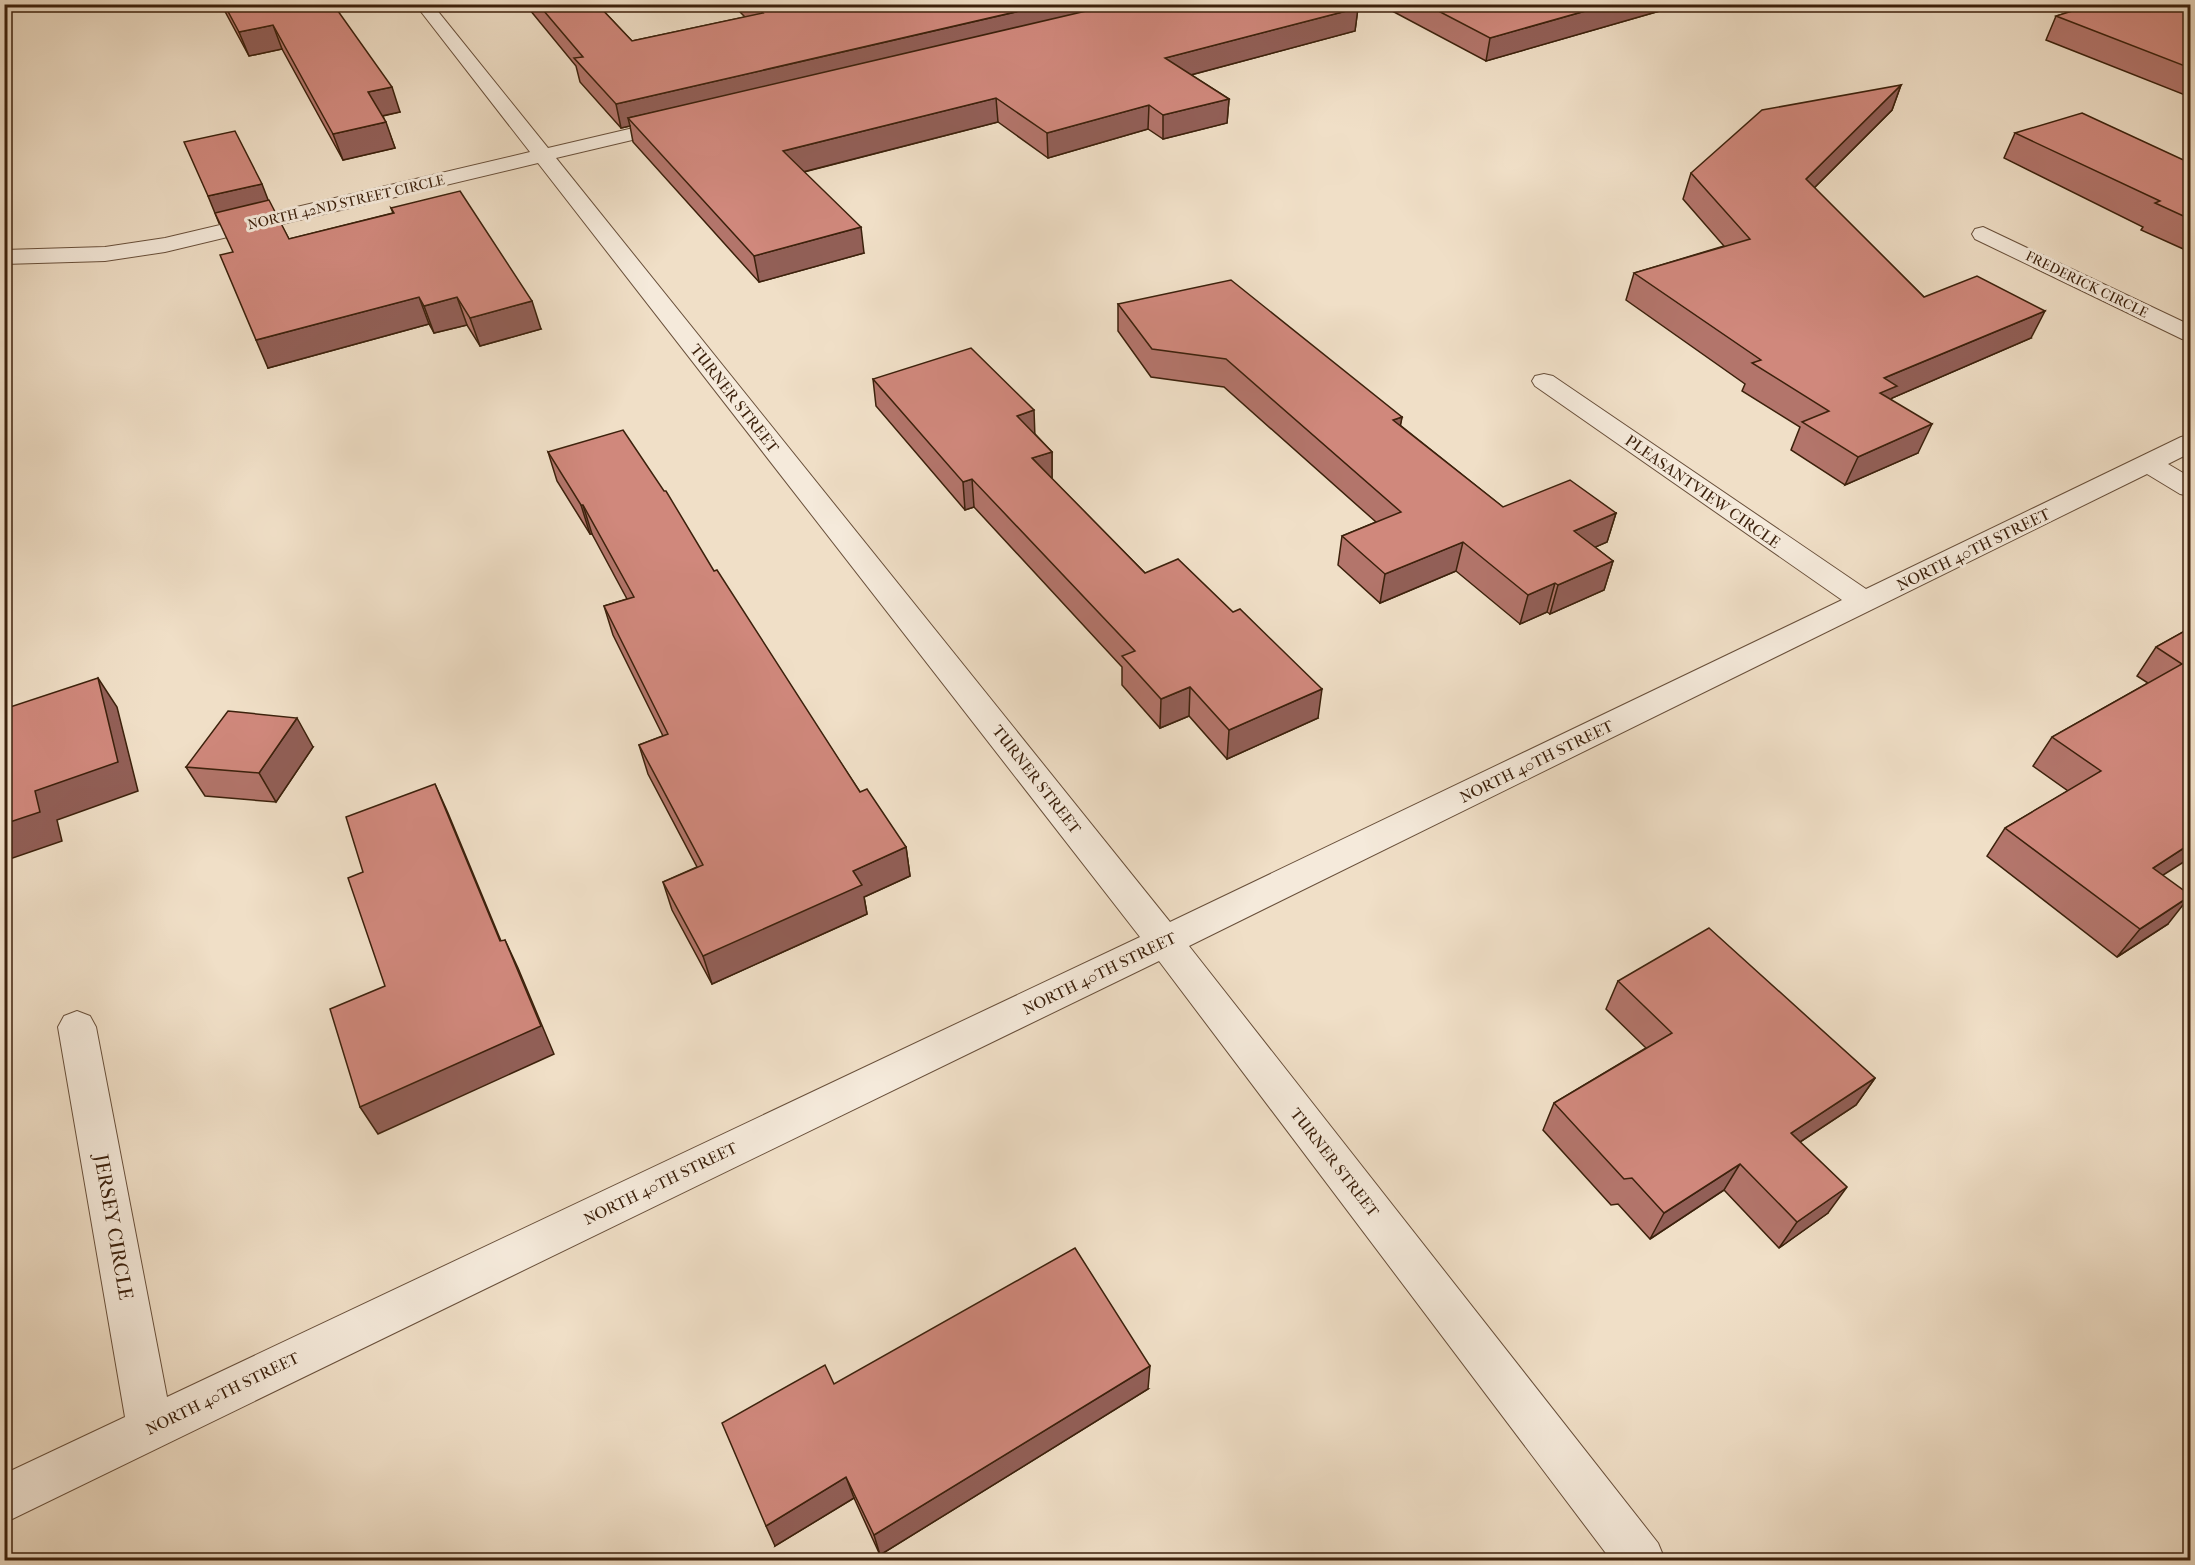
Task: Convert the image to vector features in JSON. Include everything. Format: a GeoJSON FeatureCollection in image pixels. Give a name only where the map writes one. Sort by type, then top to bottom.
{"type":"FeatureCollection","features":[{"type":"Feature","properties":{"kind":"street","name":"TURNER STREET"},"geometry":{"type":"LineString","coordinates":[[423,4],[1114,875],[1641,1560]]}},
{"type":"Feature","properties":{"kind":"street","name":"NORTH 42ND STREET CIRCLE"},"geometry":{"type":"LineString","coordinates":[[4,257],[105,254],[165,245],[699,119]]}},
{"type":"Feature","properties":{"kind":"street","name":"FREDERICK CIRCLE"},"geometry":{"type":"LineString","coordinates":[[1983,234],[2190,334]]}},
{"type":"Feature","properties":{"kind":"street","name":"PLEASANTVIEW CIRCLE"},"geometry":{"type":"LineString","coordinates":[[1544,381],[1864,602]]}},
{"type":"Feature","properties":{"kind":"street","name":"NORTH 40TH STREET"},"geometry":{"type":"LineString","coordinates":[[4,1499],[1164,942],[2190,444]]}},
{"type":"Feature","properties":{"kind":"street"},"geometry":{"type":"LineString","coordinates":[[2148,464],[2190,488]]}},
{"type":"Feature","properties":{"kind":"street","name":"JERSEY CIRCLE"},"geometry":{"type":"LineString","coordinates":[[77,1027],[150,1428]]}},
{"type":"Feature","properties":{"kind":"building"},"geometry":{"type":"Polygon","coordinates":[[[224,4],[333,4],[392,87],[368,92],[386,122],[333,134],[273,25],[239,32],[224,4]]]}},
{"type":"Feature","properties":{"kind":"building"},"geometry":{"type":"Polygon","coordinates":[[[538,4],[597,4],[632,41],[763,13],[753,4],[1050,4],[616,104],[574,58],[583,57],[538,4]]]}},
{"type":"Feature","properties":{"kind":"building"},"geometry":{"type":"Polygon","coordinates":[[[1116,4],[1351,4],[1358,8],[1165,58],[1229,99],[1163,115],[1149,105],[1047,133],[996,98],[783,151],[861,227],[754,256],[628,118],[1116,4]]]}},
{"type":"Feature","properties":{"kind":"building"},"geometry":{"type":"Polygon","coordinates":[[[1425,4],[1610,4],[1490,38],[1425,4]]]}},
{"type":"Feature","properties":{"kind":"building"},"geometry":{"type":"Polygon","coordinates":[[[2095,4],[2187,4],[2190,6],[2190,68],[2056,16],[2095,4]]]}},
{"type":"Feature","properties":{"kind":"building"},"geometry":{"type":"Polygon","coordinates":[[[1901,85],[1806,179],[1924,297],[1977,276],[2045,311],[1884,378],[1897,386],[1880,393],[1932,424],[1858,457],[1802,422],[1829,411],[1752,363],[1761,360],[1634,273],[1750,239],[1691,173],[1762,110],[1901,85]]]}},
{"type":"Feature","properties":{"kind":"building"},"geometry":{"type":"Polygon","coordinates":[[[2082,113],[2190,163],[2190,219],[2155,203],[2160,201],[2015,133],[2082,113]]]}},
{"type":"Feature","properties":{"kind":"building"},"geometry":{"type":"Polygon","coordinates":[[[235,131],[262,184],[208,196],[184,142],[235,131]]]}},
{"type":"Feature","properties":{"kind":"building"},"geometry":{"type":"Polygon","coordinates":[[[460,191],[532,301],[470,318],[457,297],[424,306],[419,297],[256,340],[220,255],[233,252],[215,213],[269,200],[289,239],[394,213],[391,208],[460,191]]]}},
{"type":"Feature","properties":{"kind":"building"},"geometry":{"type":"Polygon","coordinates":[[[1231,280],[1402,417],[1393,420],[1503,507],[1570,480],[1616,513],[1574,531],[1613,561],[1558,585],[1555,583],[1528,595],[1463,542],[1385,574],[1342,536],[1401,512],[1226,359],[1152,349],[1118,304],[1231,280]]]}},
{"type":"Feature","properties":{"kind":"building"},"geometry":{"type":"Polygon","coordinates":[[[971,348],[1034,410],[1017,416],[1052,452],[1032,458],[1145,573],[1178,559],[1233,612],[1240,609],[1322,689],[1229,730],[1190,687],[1161,699],[1122,656],[1135,651],[972,479],[963,482],[873,379],[971,348]]]}},
{"type":"Feature","properties":{"kind":"building"},"geometry":{"type":"Polygon","coordinates":[[[623,430],[666,491],[714,571],[717,570],[860,792],[867,789],[906,847],[853,871],[862,885],[703,956],[663,882],[703,865],[639,745],[668,734],[604,606],[634,597],[583,505],[548,452],[623,430]]]}},
{"type":"Feature","properties":{"kind":"building"},"geometry":{"type":"Polygon","coordinates":[[[2190,628],[2190,763],[2187,765],[2190,767],[2190,844],[2153,868],[2190,896],[2140,929],[2005,828],[2101,771],[2052,737],[2182,664],[2156,647],[2190,628]]]}},
{"type":"Feature","properties":{"kind":"building"},"geometry":{"type":"Polygon","coordinates":[[[98,678],[118,762],[35,791],[40,812],[4,824],[4,709],[98,678]]]}},
{"type":"Feature","properties":{"kind":"building"},"geometry":{"type":"Polygon","coordinates":[[[228,711],[297,718],[259,773],[186,767],[228,711]]]}},
{"type":"Feature","properties":{"kind":"building"},"geometry":{"type":"Polygon","coordinates":[[[435,784],[500,941],[505,940],[541,1026],[360,1107],[330,1009],[385,986],[348,878],[363,872],[346,817],[435,784]]]}},
{"type":"Feature","properties":{"kind":"building"},"geometry":{"type":"Polygon","coordinates":[[[1709,928],[1875,1078],[1791,1133],[1847,1187],[1797,1222],[1740,1164],[1664,1213],[1632,1178],[1624,1179],[1554,1103],[1672,1033],[1618,981],[1709,928]]]}},
{"type":"Feature","properties":{"kind":"building"},"geometry":{"type":"Polygon","coordinates":[[[1075,1248],[1150,1366],[874,1535],[846,1477],[766,1526],[722,1423],[825,1365],[834,1384],[1075,1248]]]}}]}
